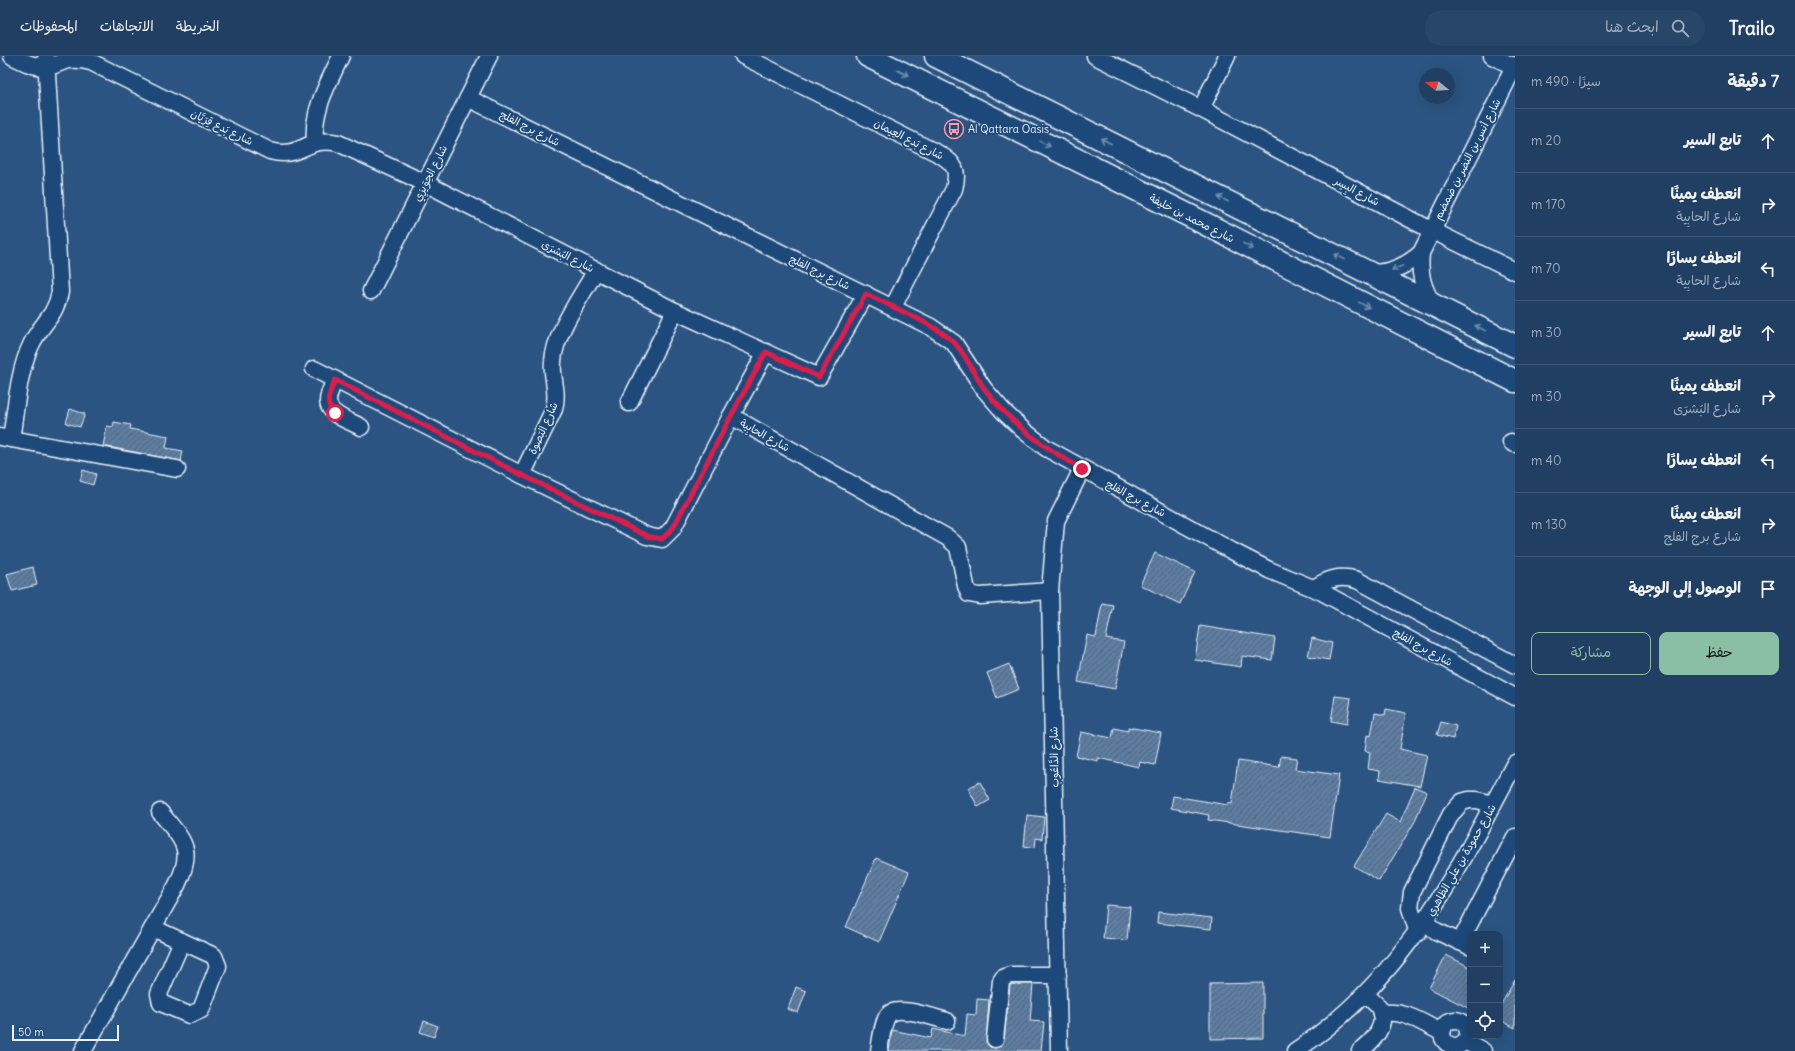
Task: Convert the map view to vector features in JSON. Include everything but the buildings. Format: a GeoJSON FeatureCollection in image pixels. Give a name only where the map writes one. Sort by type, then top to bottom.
{"type":"FeatureCollection","features":[{"type":"Feature","properties":{"kind":"highway","name":"شارع محمد بن خليفة"},"geometry":{"type":"LineString","coordinates":[[868,56],[1515,381]]}},
{"type":"Feature","properties":{"kind":"highway"},"geometry":{"type":"LineString","coordinates":[[936,56],[1515,346]]}},
{"type":"Feature","properties":{"kind":"street"},"geometry":{"type":"LineString","coordinates":[[12,56],[32,66],[46,61],[60,292],[58,304],[52,315],[31,344],[26,358],[6,438],[177,468]]}},
{"type":"Feature","properties":{"kind":"street"},"geometry":{"type":"LineString","coordinates":[[315,142],[315,122],[318,104],[341,56]]}},
{"type":"Feature","properties":{"kind":"street","name":"شارع الحِوَيزِي"},"geometry":{"type":"LineString","coordinates":[[371,291],[489,56]]}},
{"type":"Feature","properties":{"kind":"street","name":"شارع بَدع العِيمان"},"geometry":{"type":"LineString","coordinates":[[743,56],[939,154],[948,159],[955,168],[957,178],[954,189],[893,307]]}},
{"type":"Feature","properties":{"kind":"street","name":"شارع البِسِر"},"geometry":{"type":"LineString","coordinates":[[1095,56],[1201,109],[1431,230],[1515,272]]}},
{"type":"Feature","properties":{"kind":"street"},"geometry":{"type":"LineString","coordinates":[[1201,109],[1227,56]]}},
{"type":"Feature","properties":{"kind":"street"},"geometry":{"type":"LineString","coordinates":[[1492,56],[1515,67]]}},
{"type":"Feature","properties":{"kind":"street","name":"شارع بَدع قِرَيَّان"},"geometry":{"type":"LineString","coordinates":[[46,61],[57,65],[68,60],[80,58],[91,62],[270,151],[280,154],[290,154],[315,142]]}},
{"type":"Feature","properties":{"kind":"street","name":"شارع أنس بن النضر بن ضمضم"},"geometry":{"type":"LineString","coordinates":[[1434,305],[1423,285],[1420,264],[1421,253],[1431,230],[1515,67]]}},
{"type":"Feature","properties":{"kind":"street","name":"شارع برج الفلج"},"geometry":{"type":"LineString","coordinates":[[468,98],[931,327],[954,343],[984,389],[1003,411],[1023,430],[1046,448],[1232,551],[1269,570],[1314,588],[1515,697]]}},
{"type":"Feature","properties":{"kind":"street","name":"شارع البُشرَى"},"geometry":{"type":"LineString","coordinates":[[315,142],[323,140],[338,143],[425,183],[675,311],[819,377],[866,294]]}},
{"type":"Feature","properties":{"kind":"street","name":"شارع أنس بن النضر بن ضمضم"},"geometry":{"type":"LineString","coordinates":[[1370,273],[1379,273],[1398,269],[1406,265],[1421,253]]}},
{"type":"Feature","properties":{"kind":"street","name":"شارع البَصوة"},"geometry":{"type":"LineString","coordinates":[[522,475],[554,409],[557,398],[553,375],[555,347],[560,334],[596,270]]}},
{"type":"Feature","properties":{"kind":"street"},"geometry":{"type":"LineString","coordinates":[[629,402],[675,311]]}},
{"type":"Feature","properties":{"kind":"street"},"geometry":{"type":"LineString","coordinates":[[731,416],[766,352]]}},
{"type":"Feature","properties":{"kind":"street","name":"شارع الحابِية"},"geometry":{"type":"LineString","coordinates":[[314,369],[522,475],[647,536],[662,539],[673,528],[731,416],[948,538],[958,547],[962,558],[966,586],[969,594],[980,596],[1050,591]]}},
{"type":"Feature","properties":{"kind":"street"},"geometry":{"type":"LineString","coordinates":[[335,380],[329,395],[329,406],[335,413],[361,427]]}},
{"type":"Feature","properties":{"kind":"street","name":"شارع الدَّاعُوب"},"geometry":{"type":"LineString","coordinates":[[1060,1051],[1050,591],[1056,521],[1082,469]]}},
{"type":"Feature","properties":{"kind":"street"},"geometry":{"type":"LineString","coordinates":[[1314,588],[1326,580],[1333,578],[1348,578],[1357,580],[1515,665]]}},
{"type":"Feature","properties":{"kind":"street","name":"شارع حمودة بن علي الظاهري"},"geometry":{"type":"LineString","coordinates":[[1295,1051],[1313,1040],[1365,994],[1421,927],[1457,871],[1515,763]]}},
{"type":"Feature","properties":{"kind":"street"},"geometry":{"type":"LineString","coordinates":[[1493,804],[1477,800],[1469,800],[1462,802],[1452,814],[1412,892],[1410,908],[1421,927],[1430,928],[1465,944],[1515,837]]}},
{"type":"Feature","properties":{"kind":"street"},"geometry":{"type":"LineString","coordinates":[[83,1051],[181,876],[187,855],[185,847],[180,837],[160,812]]}},
{"type":"Feature","properties":{"kind":"street"},"geometry":{"type":"LineString","coordinates":[[152,928],[182,941],[214,956],[218,966],[201,1010],[189,1015],[161,1003],[158,994],[182,941]]}},
{"type":"Feature","properties":{"kind":"street"},"geometry":{"type":"LineString","coordinates":[[995,1039],[1001,981],[1003,978],[1010,975],[1058,975]]}},
{"type":"Feature","properties":{"kind":"street"},"geometry":{"type":"LineString","coordinates":[[1360,1051],[1372,1041],[1380,1027],[1379,1008],[1365,994]]}},
{"type":"Feature","properties":{"kind":"street"},"geometry":{"type":"LineString","coordinates":[[878,1051],[887,1016],[892,1011],[900,1010],[946,1021]]}},
{"type":"Feature","properties":{"kind":"street"},"geometry":{"type":"LineString","coordinates":[[1380,1014],[1401,1013],[1443,1030]]}},
{"type":"Feature","properties":{"kind":"street"},"geometry":{"type":"LineString","coordinates":[[1453,1021],[1458,1021],[1467,1030],[1462,1044],[1452,1046],[1444,1040],[1443,1030],[1445,1026],[1453,1021]]}},
{"type":"Feature","properties":{"kind":"street"},"geometry":{"type":"LineString","coordinates":[[1474,1039],[1483,1051]]}},
{"type":"Feature","properties":{"kind":"place","name":"Al Qattara Oasis"},"geometry":{"type":"Point","coordinates":[954,129]}},
{"type":"Feature","properties":{"kind":"route"},"geometry":{"type":"LineString","coordinates":[[335,413],[331,410],[328,400],[335,380],[522,475],[647,536],[662,539],[673,528],[766,352],[819,377],[866,294],[944,334],[962,353],[984,389],[1003,411],[1023,430],[1046,448],[1082,469]]}}]}
